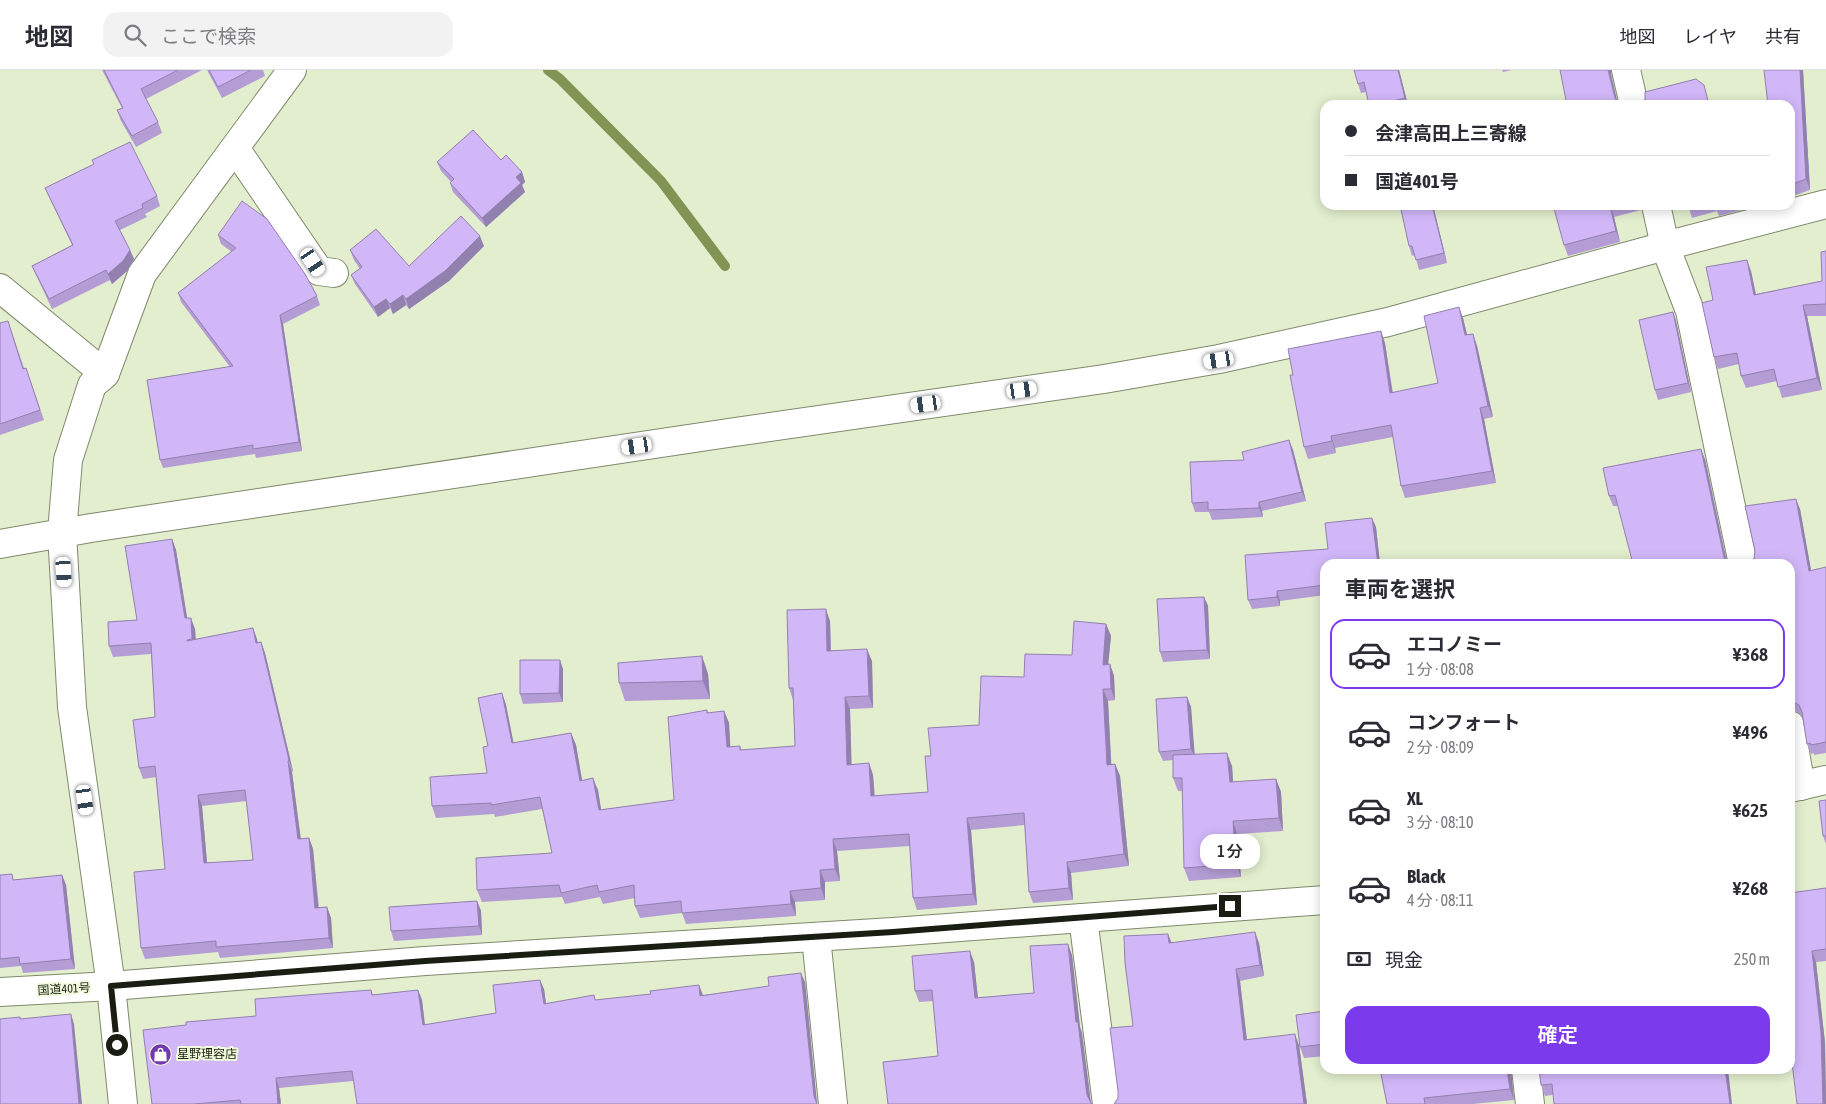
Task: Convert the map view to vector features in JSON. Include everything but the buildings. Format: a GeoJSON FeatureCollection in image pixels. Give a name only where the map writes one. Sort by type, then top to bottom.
{"type":"FeatureCollection","features":[{"type":"Feature","properties":{"kind":"main road"},"geometry":{"type":"LineString","coordinates":[[123,1104],[111,986],[72,707],[62,533],[68,460],[92,385],[106,374],[142,274],[292,70]]}},
{"type":"Feature","properties":{"kind":"main road"},"geometry":{"type":"LineString","coordinates":[[1626,70],[1633,100]]}},
{"type":"Feature","properties":{"kind":"main road"},"geometry":{"type":"LineString","coordinates":[[235,148],[319,271],[334,273]]}},
{"type":"Feature","properties":{"kind":"main road"},"geometry":{"type":"LineString","coordinates":[[0,544],[715,434],[1104,379],[1219,360],[1388,322],[1826,204]]}},
{"type":"Feature","properties":{"kind":"main road"},"geometry":{"type":"LineString","coordinates":[[1657,210],[1665,246],[1690,311],[1742,559]]}},
{"type":"Feature","properties":{"kind":"main road"},"geometry":{"type":"LineString","coordinates":[[4,297],[106,374]]}},
{"type":"Feature","properties":{"kind":"main road"},"geometry":{"type":"LineString","coordinates":[[1795,744],[1806,785]]}},
{"type":"Feature","properties":{"kind":"main road","name":"国道401号"},"geometry":{"type":"LineString","coordinates":[[0,992],[111,986],[425,961],[816,937],[1320,900]]}},
{"type":"Feature","properties":{"kind":"main road"},"geometry":{"type":"LineString","coordinates":[[1082,918],[1107,1104]]}},
{"type":"Feature","properties":{"kind":"main road"},"geometry":{"type":"LineString","coordinates":[[816,937],[833,1104]]}},
{"type":"Feature","properties":{"kind":"main road"},"geometry":{"type":"LineString","coordinates":[[1527,1074],[1530,1104]]}},
{"type":"Feature","properties":{"kind":"waterway"},"geometry":{"type":"LineString","coordinates":[[548,70],[560,79],[661,181],[725,266]]}},
{"type":"Feature","properties":{"kind":"place","name":"星野理容店"},"geometry":{"type":"Point","coordinates":[161,1054]}},
{"type":"Feature","properties":{"kind":"route"},"geometry":{"type":"LineString","coordinates":[[117,1045],[111,986],[425,961],[893,932],[1230,906]]}}]}
